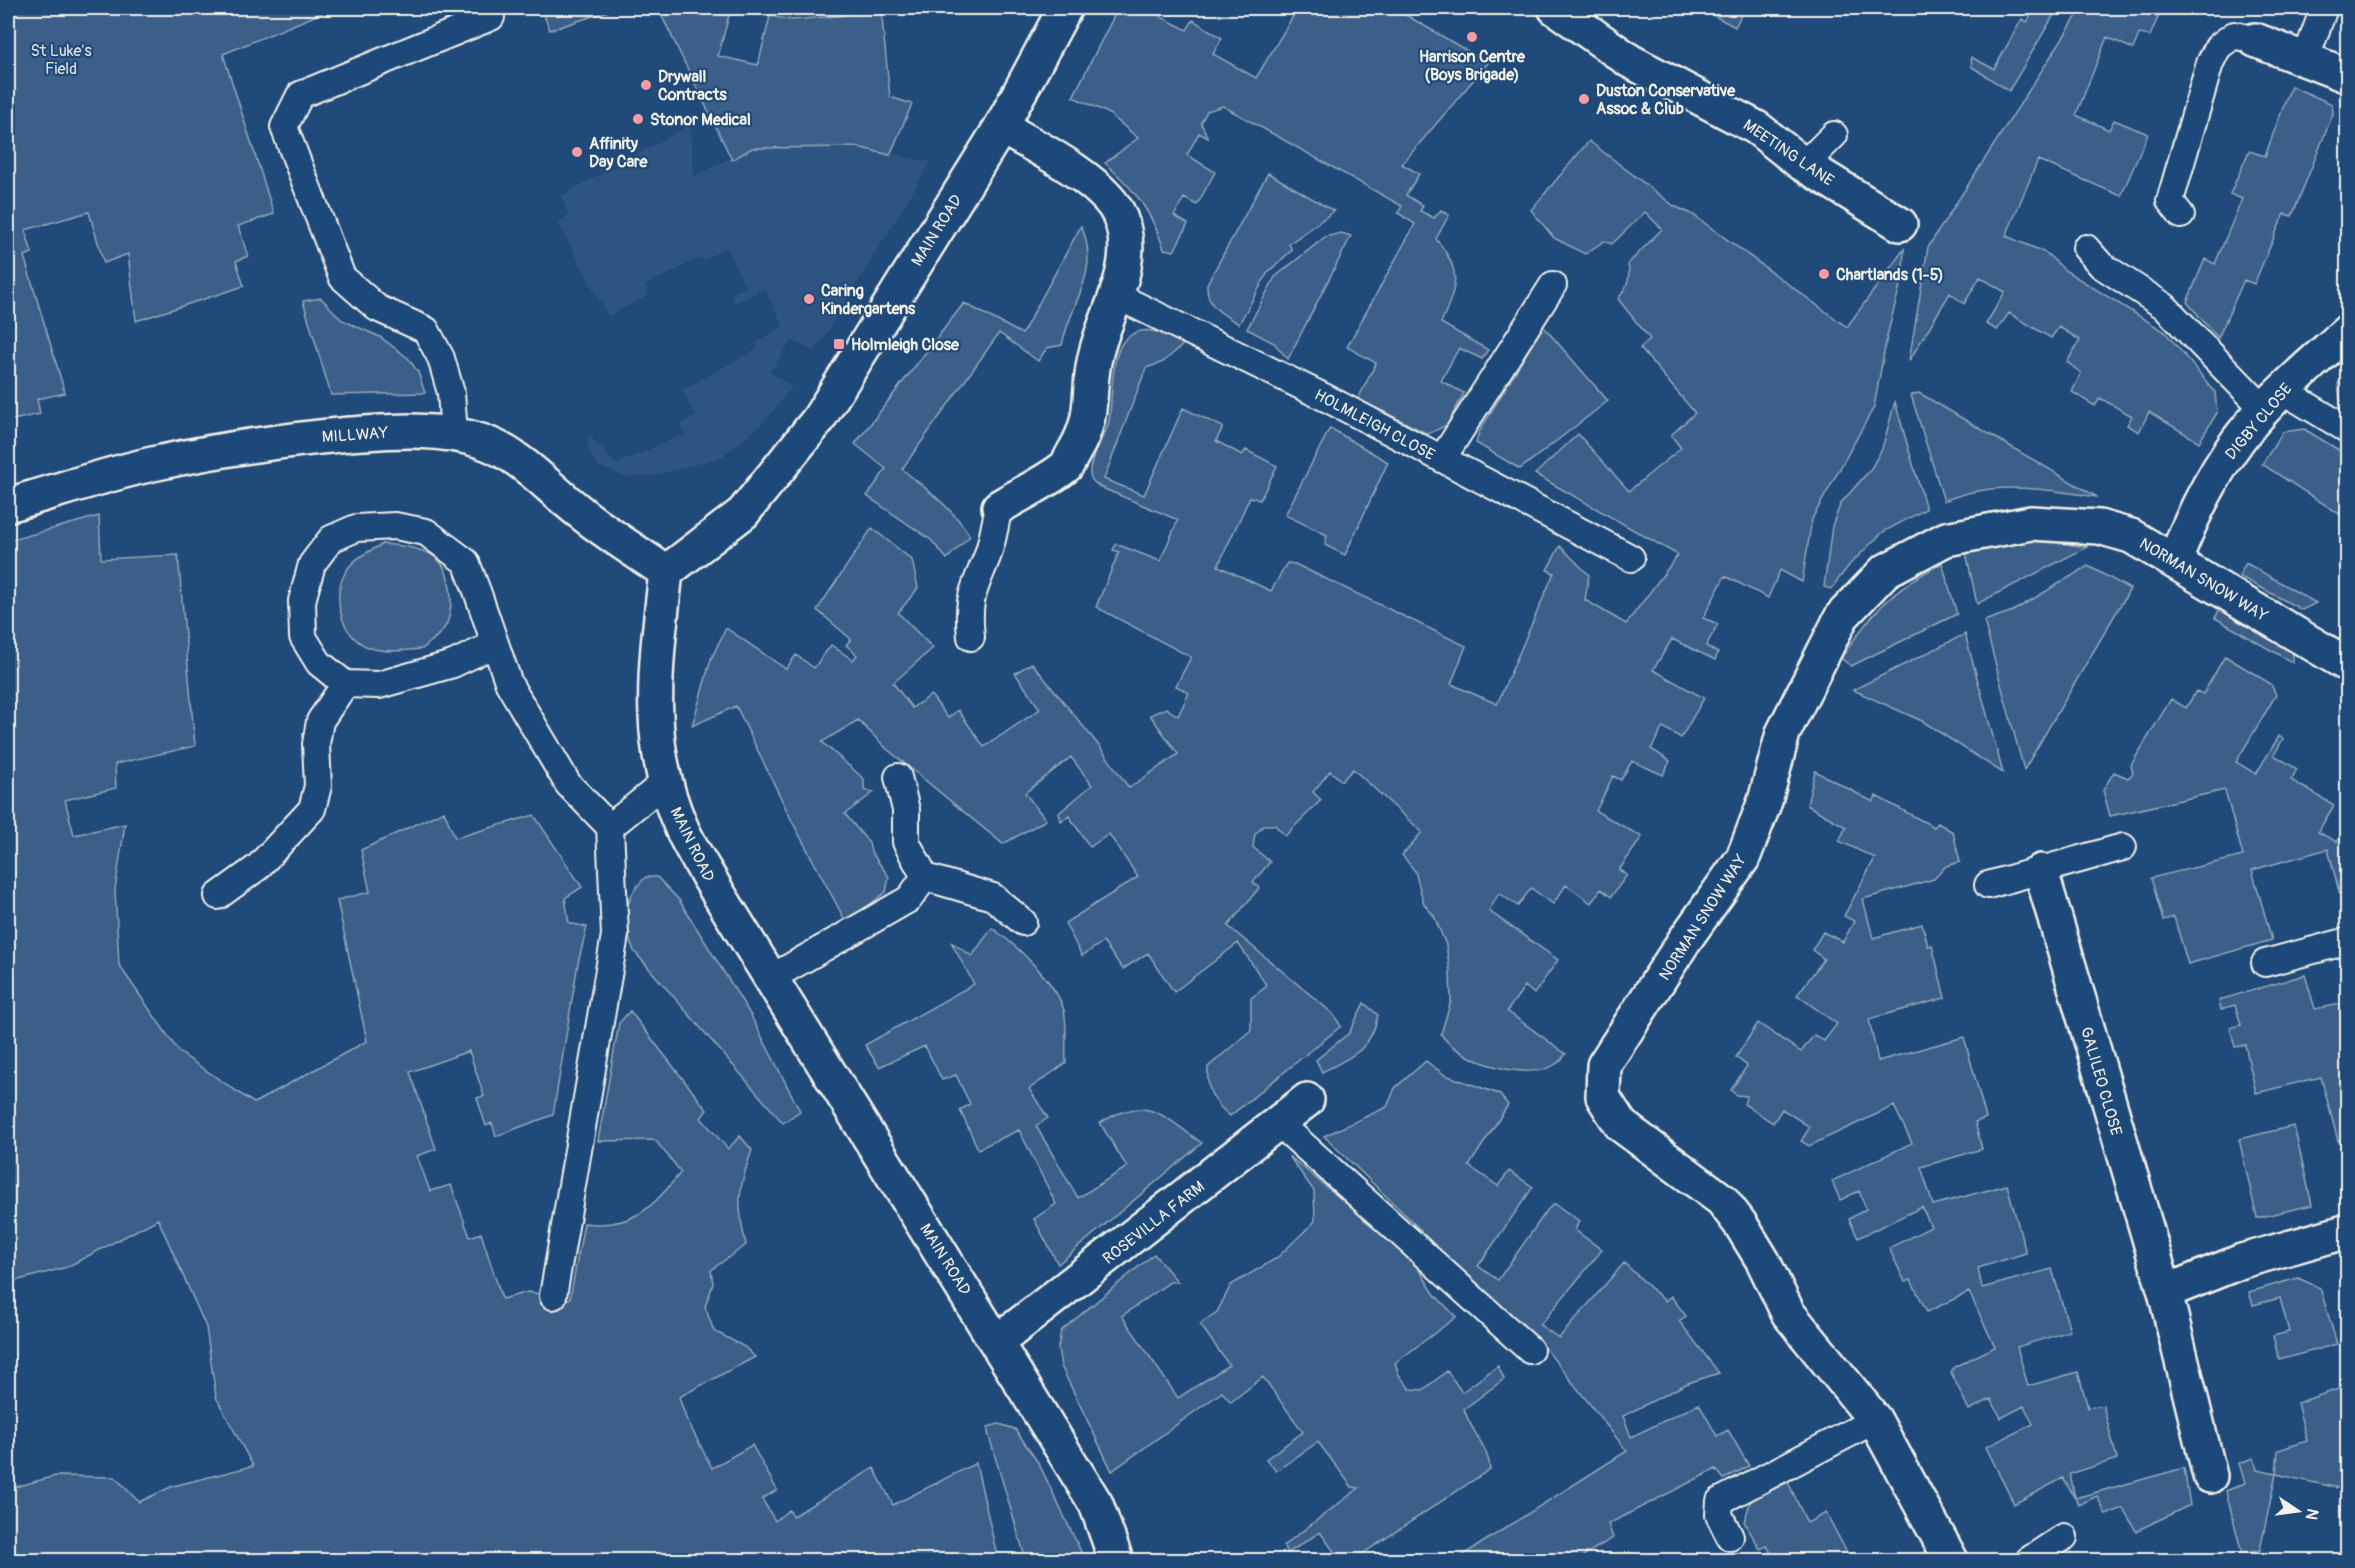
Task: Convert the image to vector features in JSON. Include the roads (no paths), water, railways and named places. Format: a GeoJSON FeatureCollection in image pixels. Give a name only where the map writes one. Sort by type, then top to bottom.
{"type":"FeatureCollection","features":[{"type":"Feature","properties":{"kind":"street","name":"MAIN ROAD"},"geometry":{"type":"LineString","coordinates":[[1065,8],[1001,127],[818,420],[743,513],[666,572],[657,658],[654,720],[665,782],[682,829],[771,978],[1096,1504],[1116,1560]]}},
{"type":"Feature","properties":{"kind":"street","name":"MEETING LANE"},"geometry":{"type":"LineString","coordinates":[[1555,8],[1630,61],[1757,128],[1801,163],[1900,224]]}},
{"type":"Feature","properties":{"kind":"street"},"geometry":{"type":"LineString","coordinates":[[2255,40],[2348,76]]}},
{"type":"Feature","properties":{"kind":"street"},"geometry":{"type":"LineString","coordinates":[[999,507],[1066,466],[1085,433],[1093,394],[1095,357],[1103,327],[1124,274],[1126,247],[1120,216],[1102,194],[1074,170],[1001,127]]}},
{"type":"Feature","properties":{"kind":"street","name":"DIGBY CLOSE"},"geometry":{"type":"LineString","coordinates":[[2175,560],[2186,530],[2229,452],[2274,400],[2348,331]]}},
{"type":"Feature","properties":{"kind":"street","name":"MILLWAY"},"geometry":{"type":"LineString","coordinates":[[8,505],[157,463],[303,438],[421,431],[454,434],[483,441],[530,467],[579,512],[666,572]]}},
{"type":"Feature","properties":{"kind":"street","name":"NORMAN SNOW WAY"},"geometry":{"type":"LineString","coordinates":[[1944,1558],[1875,1420],[1788,1313],[1757,1252],[1722,1200],[1621,1125],[1604,1096],[1604,1065],[1684,941],[1743,858],[1765,801],[1783,733],[1842,616],[1885,571],[1946,539],[2031,523],[2099,527],[2131,536],[2175,560],[2348,666]]}},
{"type":"Feature","properties":{"kind":"street","name":"GALILEO CLOSE"},"geometry":{"type":"LineString","coordinates":[[2041,870],[2165,1292],[2210,1476]]}},
{"type":"Feature","properties":{"kind":"street","name":"ROSEVILLA FARM"},"geometry":{"type":"LineString","coordinates":[[997,1342],[1280,1124],[1307,1100]]}},
{"type":"Feature","properties":{"kind":"street"},"geometry":{"type":"LineString","coordinates":[[2165,1292],[2242,1261],[2348,1231]]}},
{"type":"Feature","properties":{"kind":"lane"},"geometry":{"type":"LineString","coordinates":[[2306,58],[2324,8]]}},
{"type":"Feature","properties":{"kind":"lane"},"geometry":{"type":"LineString","coordinates":[[454,434],[451,393],[441,358],[426,330],[377,308],[342,277],[284,127],[300,95],[491,16]]}},
{"type":"Feature","properties":{"kind":"lane"},"geometry":{"type":"LineString","coordinates":[[2181,215],[2170,201],[2210,63],[2218,47],[2234,35],[2255,40]]}},
{"type":"Feature","properties":{"kind":"lane"},"geometry":{"type":"LineString","coordinates":[[1801,163],[1818,151],[1834,135]]}},
{"type":"Feature","properties":{"kind":"lane"},"geometry":{"type":"LineString","coordinates":[[2086,248],[2101,265],[2164,306],[2274,400],[2348,430]]}},
{"type":"Feature","properties":{"kind":"lane"},"geometry":{"type":"LineString","coordinates":[[1442,459],[1553,285]]}},
{"type":"Feature","properties":{"kind":"lane","name":"HOLMLEIGH CLOSE"},"geometry":{"type":"LineString","coordinates":[[1117,296],[1328,399],[1631,558]]}},
{"type":"Feature","properties":{"kind":"lane"},"geometry":{"type":"LineString","coordinates":[[971,637],[968,607],[975,581],[987,556],[999,507]]}},
{"type":"Feature","properties":{"kind":"lane"},"geometry":{"type":"LineString","coordinates":[[495,644],[453,664],[379,685],[345,684],[319,663],[303,637],[302,601],[312,564],[331,539],[356,528],[395,526],[426,532],[466,562],[495,644],[509,684],[562,775],[610,827],[615,935],[553,1296]]}},
{"type":"Feature","properties":{"kind":"lane"},"geometry":{"type":"LineString","coordinates":[[218,896],[258,867],[312,809],[318,786],[316,744],[320,721],[345,684]]}},
{"type":"Feature","properties":{"kind":"lane"},"geometry":{"type":"LineString","coordinates":[[898,777],[906,810],[906,842],[925,877],[993,897],[1023,922]]}},
{"type":"Feature","properties":{"kind":"lane"},"geometry":{"type":"LineString","coordinates":[[610,827],[665,782]]}},
{"type":"Feature","properties":{"kind":"lane"},"geometry":{"type":"LineString","coordinates":[[1988,885],[2123,847]]}},
{"type":"Feature","properties":{"kind":"lane"},"geometry":{"type":"LineString","coordinates":[[771,978],[909,899],[925,877]]}},
{"type":"Feature","properties":{"kind":"lane"},"geometry":{"type":"LineString","coordinates":[[2265,963],[2348,941]]}},
{"type":"Feature","properties":{"kind":"lane"},"geometry":{"type":"LineString","coordinates":[[1280,1124],[1530,1350]]}},
{"type":"Feature","properties":{"kind":"lane"},"geometry":{"type":"LineString","coordinates":[[1730,1537],[1719,1515],[1720,1501],[1875,1420]]}},
{"type":"Feature","properties":{"kind":"lane"},"geometry":{"type":"LineString","coordinates":[[2029,1560],[2064,1537]]}},
{"type":"Feature","properties":{"kind":"place","name":"Harrison Centre (Boys Brigade)"},"geometry":{"type":"Point","coordinates":[1472,37]}},
{"type":"Feature","properties":{"kind":"place","name":"Drywall Contracts"},"geometry":{"type":"Point","coordinates":[646,85]}},
{"type":"Feature","properties":{"kind":"place","name":"Duston Conservative Assoc & Club"},"geometry":{"type":"Point","coordinates":[1584,99]}},
{"type":"Feature","properties":{"kind":"place","name":"Stonor Medical"},"geometry":{"type":"Point","coordinates":[638,119]}},
{"type":"Feature","properties":{"kind":"place","name":"Affinity Day Care"},"geometry":{"type":"Point","coordinates":[577,152]}},
{"type":"Feature","properties":{"kind":"place","name":"Chartlands (1-5)"},"geometry":{"type":"Point","coordinates":[1824,274]}},
{"type":"Feature","properties":{"kind":"place","name":"Caring Kindergartens"},"geometry":{"type":"Point","coordinates":[809,299]}},
{"type":"Feature","properties":{"kind":"place","name":"Holmleigh Close"},"geometry":{"type":"Point","coordinates":[839,344]}},
{"type":"Feature","properties":{"kind":"park label","name":"St Luke's Field"},"geometry":{"type":"Point","coordinates":[61,59]}}]}
